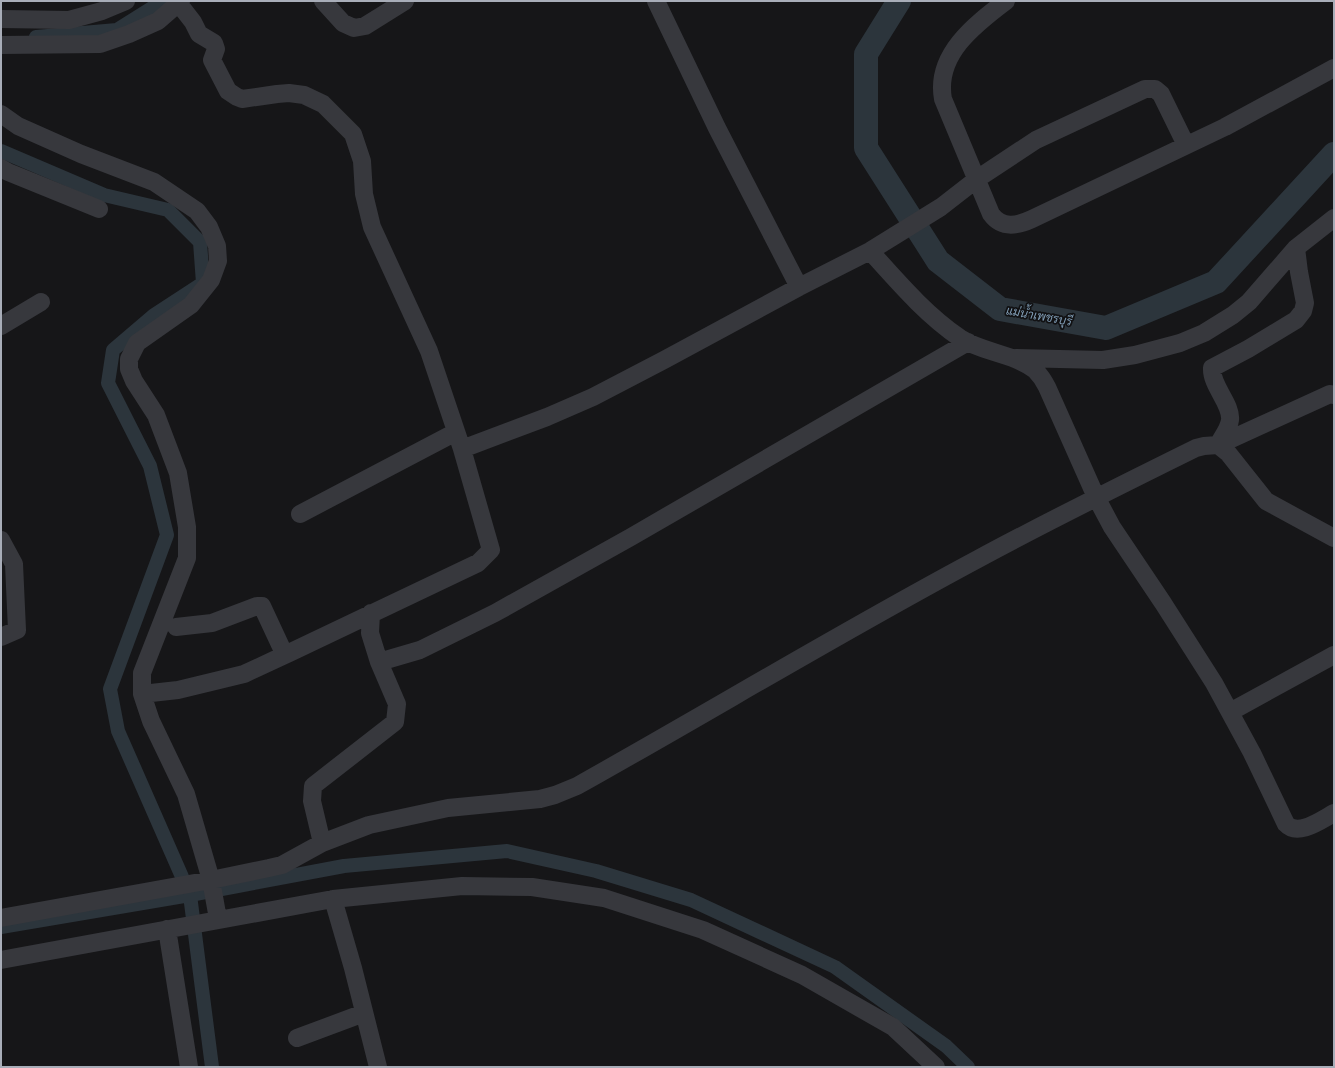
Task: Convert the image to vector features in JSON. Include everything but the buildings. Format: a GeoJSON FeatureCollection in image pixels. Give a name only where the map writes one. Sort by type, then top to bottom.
{"type":"FeatureCollection","features":[{"type":"Feature","properties":{"kind":"street"},"geometry":{"type":"LineString","coordinates":[[1,19],[69,20],[102,11],[126,1]]}},
{"type":"Feature","properties":{"kind":"street"},"geometry":{"type":"LineString","coordinates":[[323,1],[343,23],[354,28],[365,26],[405,1]]}},
{"type":"Feature","properties":{"kind":"street"},"geometry":{"type":"LineString","coordinates":[[656,1],[717,128],[799,287]]}},
{"type":"Feature","properties":{"kind":"street"},"geometry":{"type":"LineString","coordinates":[[1006,1],[981,20],[962,39],[945,67],[942,81],[943,100],[991,214],[1003,224],[1013,226],[1032,219],[1225,126],[1334,68]]}},
{"type":"Feature","properties":{"kind":"street"},"geometry":{"type":"LineString","coordinates":[[1,45],[100,44],[130,34],[158,21],[180,2],[200,34],[214,43],[216,49],[212,60],[228,91],[242,99],[289,93],[304,95],[323,104],[353,134],[362,161],[364,194],[372,227],[429,351],[462,449],[491,550],[478,563],[244,674],[178,690],[142,694]]}},
{"type":"Feature","properties":{"kind":"street"},"geometry":{"type":"LineString","coordinates":[[462,449],[547,417],[593,397],[664,360],[799,287],[870,251],[941,207],[977,179],[1036,140],[1145,89],[1154,89],[1161,94],[1186,145]]}},
{"type":"Feature","properties":{"kind":"street"},"geometry":{"type":"LineString","coordinates":[[1,114],[18,126],[81,154],[154,182],[197,211],[209,227],[217,246],[218,261],[211,280],[201,293],[191,305],[137,343],[129,359],[129,369],[134,381],[156,415],[178,473],[187,527],[187,558],[142,673],[142,694],[151,721],[186,794],[212,920]]}},
{"type":"Feature","properties":{"kind":"street"},"geometry":{"type":"LineString","coordinates":[[1,168],[99,209]]}},
{"type":"Feature","properties":{"kind":"street"},"geometry":{"type":"LineString","coordinates":[[1013,358],[1103,360],[1135,355],[1180,343],[1204,332],[1238,311],[1249,302],[1296,248],[1334,218]]}},
{"type":"Feature","properties":{"kind":"street"},"geometry":{"type":"LineString","coordinates":[[1218,445],[1228,428],[1230,419],[1228,408],[1212,376],[1212,368],[1248,349],[1296,320],[1303,311],[1305,303],[1296,248]]}},
{"type":"Feature","properties":{"kind":"street"},"geometry":{"type":"LineString","coordinates":[[870,251],[915,300],[947,329],[968,342],[988,351],[1013,358],[1028,365],[1042,378],[1048,387],[1096,497],[1112,526],[1167,609],[1230,712],[1252,753],[1279,814],[1290,828],[1297,829],[1309,827],[1334,813]]}},
{"type":"Feature","properties":{"kind":"street"},"geometry":{"type":"LineString","coordinates":[[1,326],[41,302]]}},
{"type":"Feature","properties":{"kind":"street"},"geometry":{"type":"LineString","coordinates":[[379,662],[420,650],[494,613],[638,533],[968,342]]}},
{"type":"Feature","properties":{"kind":"street"},"geometry":{"type":"LineString","coordinates":[[1,918],[205,881],[282,865],[322,843],[369,825],[396,818],[448,808],[540,799],[555,795],[577,786],[895,605],[978,559],[1096,497],[1196,448],[1218,445],[1330,394],[1334,395]]}},
{"type":"Feature","properties":{"kind":"street"},"geometry":{"type":"LineString","coordinates":[[300,514],[456,432]]}},
{"type":"Feature","properties":{"kind":"street"},"geometry":{"type":"LineString","coordinates":[[1218,445],[1228,453],[1266,501],[1334,538]]}},
{"type":"Feature","properties":{"kind":"street"},"geometry":{"type":"LineString","coordinates":[[1,540],[14,564],[17,630],[1,637]]}},
{"type":"Feature","properties":{"kind":"street"},"geometry":{"type":"LineString","coordinates":[[176,627],[212,623],[257,606],[262,606],[282,649],[285,652],[289,652]]}},
{"type":"Feature","properties":{"kind":"street"},"geometry":{"type":"LineString","coordinates":[[322,843],[312,801],[313,786],[395,722],[396,704],[379,662],[370,633],[371,613]]}},
{"type":"Feature","properties":{"kind":"street"},"geometry":{"type":"LineString","coordinates":[[1230,712],[1334,655]]}},
{"type":"Feature","properties":{"kind":"street"},"geometry":{"type":"LineString","coordinates":[[1,960],[212,920],[333,899],[462,886],[532,887],[604,898],[703,930],[802,975],[893,1027],[936,1067]]}},
{"type":"Feature","properties":{"kind":"street"},"geometry":{"type":"LineString","coordinates":[[333,899],[378,1067]]}},
{"type":"Feature","properties":{"kind":"street"},"geometry":{"type":"LineString","coordinates":[[170,928],[189,1067]]}},
{"type":"Feature","properties":{"kind":"street"},"geometry":{"type":"LineString","coordinates":[[297,1038],[364,1013]]}},
{"type":"Feature","properties":{"kind":"waterway"},"geometry":{"type":"LineString","coordinates":[[36,37],[117,30],[163,1]]}},
{"type":"Feature","properties":{"kind":"waterway","name":"แม่น้ำเพชรบุรี"},"geometry":{"type":"LineString","coordinates":[[899,1],[866,54],[866,148],[938,261],[1000,309],[1106,328],[1216,282],[1334,154]]}},
{"type":"Feature","properties":{"kind":"waterway"},"geometry":{"type":"LineString","coordinates":[[1,151],[104,195],[168,210],[200,242],[203,283],[154,315],[113,350],[108,383],[150,466],[167,535],[110,689],[118,731],[190,895],[212,1067]]}},
{"type":"Feature","properties":{"kind":"waterway"},"geometry":{"type":"LineString","coordinates":[[1,927],[190,895],[344,866],[507,851],[596,871],[691,900],[835,967],[946,1046],[968,1067]]}}]}
